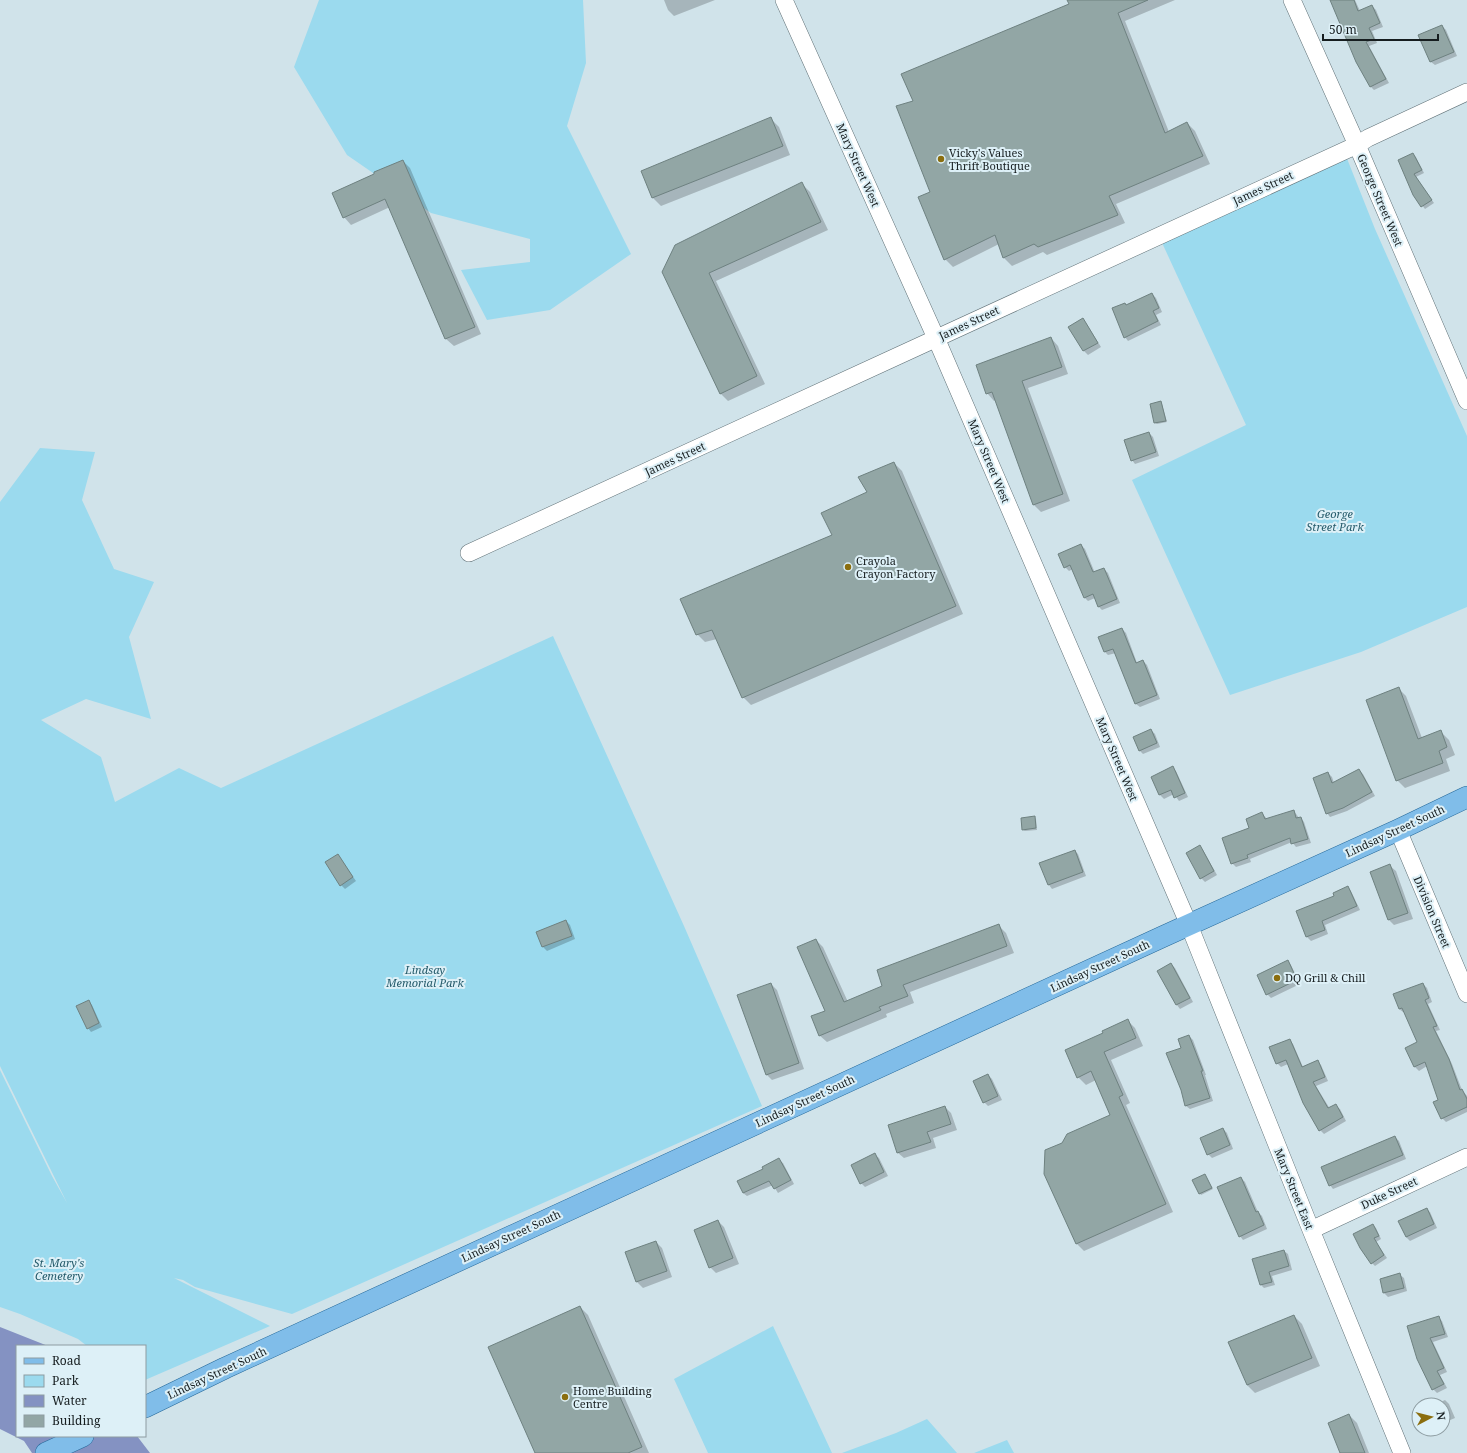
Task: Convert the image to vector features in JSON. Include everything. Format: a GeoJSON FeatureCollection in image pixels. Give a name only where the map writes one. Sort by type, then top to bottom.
{"type":"FeatureCollection","features":[{"type":"Feature","properties":{"kind":"main road","name":"Lindsay Street South"},"geometry":{"type":"LineString","coordinates":[[152,1404],[225,1368],[1467,797]]}},
{"type":"Feature","properties":{"kind":"main road"},"geometry":{"type":"LineString","coordinates":[[46,1453],[81,1437]]}},
{"type":"Feature","properties":{"kind":"street","name":"Mary Street West"},"geometry":{"type":"LineString","coordinates":[[784,0],[936,338],[1188,925]]}},
{"type":"Feature","properties":{"kind":"street","name":"George Street West"},"geometry":{"type":"LineString","coordinates":[[1292,0],[1357,145],[1467,401]]}},
{"type":"Feature","properties":{"kind":"street","name":"James Street"},"geometry":{"type":"LineString","coordinates":[[469,553],[1357,145],[1368,138],[1467,92]]}},
{"type":"Feature","properties":{"kind":"street","name":"Division Street"},"geometry":{"type":"LineString","coordinates":[[1398,830],[1467,994]]}},
{"type":"Feature","properties":{"kind":"street","name":"Mary Street East"},"geometry":{"type":"LineString","coordinates":[[1188,925],[1310,1230],[1402,1453]]}},
{"type":"Feature","properties":{"kind":"street","name":"Duke Street"},"geometry":{"type":"LineString","coordinates":[[1310,1230],[1467,1157]]}},
{"type":"Feature","properties":{"kind":"green space"},"geometry":{"type":"Polygon","coordinates":[[[319,0],[583,0],[586,63],[567,126],[631,254],[550,310],[487,320],[461,270],[530,262],[530,239],[431,213],[347,155],[294,67],[319,0]]]}},
{"type":"Feature","properties":{"kind":"green space","name":"George Street Park"},"geometry":{"type":"Polygon","coordinates":[[[1344,151],[1375,229],[1467,436],[1467,607],[1361,652],[1230,695],[1132,480],[1246,425],[1158,234],[1344,151]]]}},
{"type":"Feature","properties":{"kind":"green space","name":"Lindsay Memorial Park"},"geometry":{"type":"Polygon","coordinates":[[[40,448],[95,452],[82,500],[114,569],[154,582],[129,637],[151,719],[86,699],[41,720],[101,757],[115,802],[179,768],[221,788],[553,636],[684,926],[762,1106],[292,1314],[195,1287],[183,1280],[174,1278],[270,1326],[146,1380],[146,1345],[86,1345],[78,1339],[0,1307],[0,1070],[52,1176],[67,1203],[0,1066],[0,502],[40,448]]]}},
{"type":"Feature","properties":{"kind":"green space"},"geometry":{"type":"Polygon","coordinates":[[[773,1326],[832,1453],[708,1453],[674,1379],[773,1326]]]}},
{"type":"Feature","properties":{"kind":"green space"},"geometry":{"type":"Polygon","coordinates":[[[927,1419],[957,1453],[842,1453],[896,1433],[927,1419]]]}},
{"type":"Feature","properties":{"kind":"green space"},"geometry":{"type":"Polygon","coordinates":[[[1007,1440],[1014,1453],[974,1453],[1007,1440]]]}},
{"type":"Feature","properties":{"kind":"water"},"geometry":{"type":"Polygon","coordinates":[[[0,1327],[45,1345],[16,1345],[16,1437],[0,1429],[0,1327]]]}},
{"type":"Feature","properties":{"kind":"water"},"geometry":{"type":"Polygon","coordinates":[[[16,1437],[138,1437],[150,1453],[32,1453],[24,1441],[16,1437]]]}},
{"type":"Feature","properties":{"kind":"building"},"geometry":{"type":"Polygon","coordinates":[[[1067,0],[1148,0],[1118,13],[1165,133],[1187,122],[1203,156],[1109,196],[1118,215],[1038,247],[1034,244],[1003,258],[995,235],[944,260],[918,197],[930,192],[896,106],[913,101],[901,74],[1069,4],[1067,0]]]}},
{"type":"Feature","properties":{"kind":"building"},"geometry":{"type":"Polygon","coordinates":[[[1330,0],[1354,0],[1358,11],[1372,5],[1380,23],[1369,28],[1374,39],[1366,42],[1386,79],[1370,87],[1356,62],[1330,0]]]}},
{"type":"Feature","properties":{"kind":"building"},"geometry":{"type":"Polygon","coordinates":[[[1442,25],[1454,52],[1430,62],[1418,35],[1442,25]]]}},
{"type":"Feature","properties":{"kind":"building"},"geometry":{"type":"Polygon","coordinates":[[[771,117],[783,146],[652,198],[641,171],[771,117]]]}},
{"type":"Feature","properties":{"kind":"building"},"geometry":{"type":"Polygon","coordinates":[[[1413,153],[1422,170],[1414,174],[1432,200],[1421,207],[1413,195],[1398,160],[1413,153]]]}},
{"type":"Feature","properties":{"kind":"building"},"geometry":{"type":"Polygon","coordinates":[[[403,160],[475,327],[445,339],[385,199],[343,218],[332,193],[374,174],[374,172],[403,160]]]}},
{"type":"Feature","properties":{"kind":"building"},"geometry":{"type":"Polygon","coordinates":[[[802,182],[821,222],[709,273],[757,376],[720,394],[662,272],[675,245],[802,182]]]}},
{"type":"Feature","properties":{"kind":"building"},"geometry":{"type":"Polygon","coordinates":[[[1152,293],[1159,308],[1153,311],[1158,321],[1124,338],[1112,308],[1125,303],[1126,305],[1152,293]]]}},
{"type":"Feature","properties":{"kind":"building"},"geometry":{"type":"Polygon","coordinates":[[[1083,318],[1098,343],[1083,351],[1068,327],[1083,318]]]}},
{"type":"Feature","properties":{"kind":"building"},"geometry":{"type":"Polygon","coordinates":[[[1051,337],[1062,367],[1022,381],[1063,494],[1033,505],[992,392],[986,394],[976,365],[1051,337]]]}},
{"type":"Feature","properties":{"kind":"building"},"geometry":{"type":"Polygon","coordinates":[[[1161,401],[1166,421],[1154,423],[1150,404],[1161,401]]]}},
{"type":"Feature","properties":{"kind":"building"},"geometry":{"type":"Polygon","coordinates":[[[1149,432],[1156,452],[1131,461],[1124,440],[1149,432]]]}},
{"type":"Feature","properties":{"kind":"building","name":"Crayola Crayon Factory"},"geometry":{"type":"Polygon","coordinates":[[[894,462],[956,606],[742,698],[712,630],[696,635],[680,599],[832,535],[821,513],[867,492],[858,477],[894,462]]]}},
{"type":"Feature","properties":{"kind":"building"},"geometry":{"type":"Polygon","coordinates":[[[1081,544],[1093,572],[1104,568],[1117,599],[1098,607],[1093,594],[1084,598],[1070,565],[1064,568],[1058,554],[1081,544]]]}},
{"type":"Feature","properties":{"kind":"building"},"geometry":{"type":"Polygon","coordinates":[[[1122,628],[1136,663],[1143,660],[1157,695],[1135,704],[1113,649],[1104,652],[1098,637],[1122,628]]]}},
{"type":"Feature","properties":{"kind":"building"},"geometry":{"type":"Polygon","coordinates":[[[1399,687],[1418,739],[1441,730],[1447,747],[1439,751],[1443,763],[1396,781],[1366,700],[1399,687]]]}},
{"type":"Feature","properties":{"kind":"building"},"geometry":{"type":"Polygon","coordinates":[[[1151,729],[1157,743],[1139,751],[1133,737],[1151,729]]]}},
{"type":"Feature","properties":{"kind":"building"},"geometry":{"type":"Polygon","coordinates":[[[1173,766],[1185,793],[1174,798],[1171,790],[1159,795],[1151,777],[1173,766]]]}},
{"type":"Feature","properties":{"kind":"building"},"geometry":{"type":"Polygon","coordinates":[[[1359,769],[1372,792],[1343,808],[1326,814],[1313,778],[1328,772],[1332,783],[1359,769]]]}},
{"type":"Feature","properties":{"kind":"building"},"geometry":{"type":"Polygon","coordinates":[[[1294,810],[1296,818],[1301,817],[1308,839],[1291,844],[1290,838],[1247,855],[1248,858],[1231,864],[1222,838],[1249,828],[1246,819],[1262,812],[1265,819],[1294,810]]]}},
{"type":"Feature","properties":{"kind":"building"},"geometry":{"type":"Polygon","coordinates":[[[1035,816],[1036,828],[1022,830],[1021,818],[1035,816]]]}},
{"type":"Feature","properties":{"kind":"building"},"geometry":{"type":"Polygon","coordinates":[[[1200,845],[1214,871],[1200,879],[1186,853],[1200,845]]]}},
{"type":"Feature","properties":{"kind":"building"},"geometry":{"type":"Polygon","coordinates":[[[1075,850],[1083,872],[1048,885],[1039,863],[1075,850]]]}},
{"type":"Feature","properties":{"kind":"building"},"geometry":{"type":"Polygon","coordinates":[[[338,854],[353,877],[340,886],[325,862],[338,854]]]}},
{"type":"Feature","properties":{"kind":"building"},"geometry":{"type":"Polygon","coordinates":[[[1390,864],[1408,913],[1388,920],[1370,872],[1390,864]]]}},
{"type":"Feature","properties":{"kind":"building"},"geometry":{"type":"Polygon","coordinates":[[[1348,886],[1357,906],[1322,921],[1325,930],[1306,937],[1296,911],[1334,896],[1333,893],[1348,886]]]}},
{"type":"Feature","properties":{"kind":"building"},"geometry":{"type":"Polygon","coordinates":[[[566,920],[572,936],[542,947],[536,932],[566,920]]]}},
{"type":"Feature","properties":{"kind":"building"},"geometry":{"type":"Polygon","coordinates":[[[999,924],[1007,946],[903,985],[908,996],[879,1007],[881,1010],[819,1036],[811,1016],[825,1011],[797,947],[816,939],[844,1002],[882,986],[877,970],[999,924]]]}},
{"type":"Feature","properties":{"kind":"building","name":"DQ Grill & Chill"},"geometry":{"type":"Polygon","coordinates":[[[1288,960],[1297,980],[1266,995],[1257,975],[1288,960]]]}},
{"type":"Feature","properties":{"kind":"building"},"geometry":{"type":"Polygon","coordinates":[[[1171,963],[1190,998],[1176,1005],[1157,971],[1171,963]]]}},
{"type":"Feature","properties":{"kind":"building"},"geometry":{"type":"Polygon","coordinates":[[[771,983],[799,1063],[766,1075],[737,995],[771,983]]]}},
{"type":"Feature","properties":{"kind":"building"},"geometry":{"type":"Polygon","coordinates":[[[1423,983],[1429,998],[1425,1000],[1437,1026],[1433,1027],[1449,1059],[1460,1090],[1462,1089],[1467,1099],[1467,1107],[1441,1119],[1433,1102],[1438,1100],[1425,1062],[1414,1067],[1405,1048],[1417,1042],[1402,1008],[1399,1009],[1393,994],[1423,983]]]}},
{"type":"Feature","properties":{"kind":"building"},"geometry":{"type":"Polygon","coordinates":[[[89,1000],[99,1023],[87,1029],[76,1006],[89,1000]]]}},
{"type":"Feature","properties":{"kind":"building"},"geometry":{"type":"Polygon","coordinates":[[[1128,1019],[1136,1038],[1104,1052],[1123,1095],[1119,1097],[1166,1204],[1076,1244],[1044,1174],[1045,1150],[1062,1143],[1067,1134],[1110,1115],[1091,1071],[1077,1078],[1065,1050],[1103,1033],[1102,1031],[1128,1019]]]}},
{"type":"Feature","properties":{"kind":"building"},"geometry":{"type":"Polygon","coordinates":[[[1189,1035],[1203,1071],[1201,1071],[1210,1098],[1185,1106],[1181,1090],[1166,1053],[1181,1048],[1178,1039],[1189,1035]]]}},
{"type":"Feature","properties":{"kind":"building"},"geometry":{"type":"Polygon","coordinates":[[[1290,1039],[1302,1067],[1318,1060],[1325,1077],[1313,1082],[1328,1108],[1336,1104],[1343,1117],[1319,1131],[1303,1103],[1286,1060],[1276,1064],[1269,1047],[1290,1039]]]}},
{"type":"Feature","properties":{"kind":"building"},"geometry":{"type":"Polygon","coordinates":[[[988,1074],[998,1096],[983,1103],[973,1081],[988,1074]]]}},
{"type":"Feature","properties":{"kind":"building"},"geometry":{"type":"Polygon","coordinates":[[[945,1106],[951,1124],[927,1132],[931,1142],[897,1153],[888,1125],[945,1106]]]}},
{"type":"Feature","properties":{"kind":"building"},"geometry":{"type":"Polygon","coordinates":[[[1223,1128],[1230,1145],[1207,1155],[1200,1138],[1223,1128]]]}},
{"type":"Feature","properties":{"kind":"building"},"geometry":{"type":"Polygon","coordinates":[[[1395,1136],[1403,1155],[1329,1186],[1321,1167],[1395,1136]]]}},
{"type":"Feature","properties":{"kind":"building"},"geometry":{"type":"Polygon","coordinates":[[[875,1153],[884,1172],[860,1184],[851,1165],[875,1153]]]}},
{"type":"Feature","properties":{"kind":"building"},"geometry":{"type":"Polygon","coordinates":[[[779,1158],[791,1180],[774,1189],[769,1181],[743,1193],[737,1181],[763,1169],[762,1167],[779,1158]]]}},
{"type":"Feature","properties":{"kind":"building"},"geometry":{"type":"Polygon","coordinates":[[[1205,1174],[1212,1188],[1199,1194],[1192,1180],[1205,1174]]]}},
{"type":"Feature","properties":{"kind":"building"},"geometry":{"type":"Polygon","coordinates":[[[1241,1177],[1256,1212],[1258,1211],[1264,1225],[1239,1237],[1217,1187],[1241,1177]]]}},
{"type":"Feature","properties":{"kind":"building"},"geometry":{"type":"Polygon","coordinates":[[[1427,1208],[1434,1224],[1406,1237],[1398,1221],[1427,1208]]]}},
{"type":"Feature","properties":{"kind":"building"},"geometry":{"type":"Polygon","coordinates":[[[718,1220],[733,1258],[709,1268],[694,1230],[718,1220]]]}},
{"type":"Feature","properties":{"kind":"building"},"geometry":{"type":"Polygon","coordinates":[[[1373,1224],[1379,1236],[1374,1238],[1384,1255],[1371,1264],[1360,1248],[1353,1234],[1373,1224]]]}},
{"type":"Feature","properties":{"kind":"building"},"geometry":{"type":"Polygon","coordinates":[[[656,1241],[667,1271],[636,1282],[625,1252],[656,1241]]]}},
{"type":"Feature","properties":{"kind":"building"},"geometry":{"type":"Polygon","coordinates":[[[1284,1250],[1289,1266],[1269,1272],[1272,1282],[1260,1285],[1252,1259],[1284,1250]]]}},
{"type":"Feature","properties":{"kind":"building"},"geometry":{"type":"Polygon","coordinates":[[[1400,1273],[1404,1288],[1383,1293],[1380,1279],[1400,1273]]]}},
{"type":"Feature","properties":{"kind":"building","name":"Home Building Centre"},"geometry":{"type":"Polygon","coordinates":[[[580,1306],[642,1447],[628,1453],[535,1453],[488,1347],[580,1306]]]}},
{"type":"Feature","properties":{"kind":"building"},"geometry":{"type":"Polygon","coordinates":[[[1294,1315],[1312,1358],[1247,1385],[1228,1342],[1294,1315]]]}},
{"type":"Feature","properties":{"kind":"building"},"geometry":{"type":"Polygon","coordinates":[[[1439,1316],[1445,1334],[1430,1338],[1444,1368],[1437,1371],[1444,1384],[1432,1390],[1417,1359],[1407,1326],[1439,1316]]]}},
{"type":"Feature","properties":{"kind":"building"},"geometry":{"type":"Polygon","coordinates":[[[1349,1414],[1365,1453],[1340,1453],[1328,1423],[1349,1414]]]}},
{"type":"Feature","properties":{"kind":"place","name":"Vicky's Values Thrift Boutique"},"geometry":{"type":"Point","coordinates":[941,159]}},
{"type":"Feature","properties":{"kind":"place","name":"Crayola Crayon Factory"},"geometry":{"type":"Point","coordinates":[848,567]}},
{"type":"Feature","properties":{"kind":"place","name":"DQ Grill & Chill"},"geometry":{"type":"Point","coordinates":[1277,978]}},
{"type":"Feature","properties":{"kind":"place","name":"Home Building Centre"},"geometry":{"type":"Point","coordinates":[565,1397]}},
{"type":"Feature","properties":{"kind":"park label","name":"St. Mary's Cemetery"},"geometry":{"type":"Point","coordinates":[59,1269]}}]}
